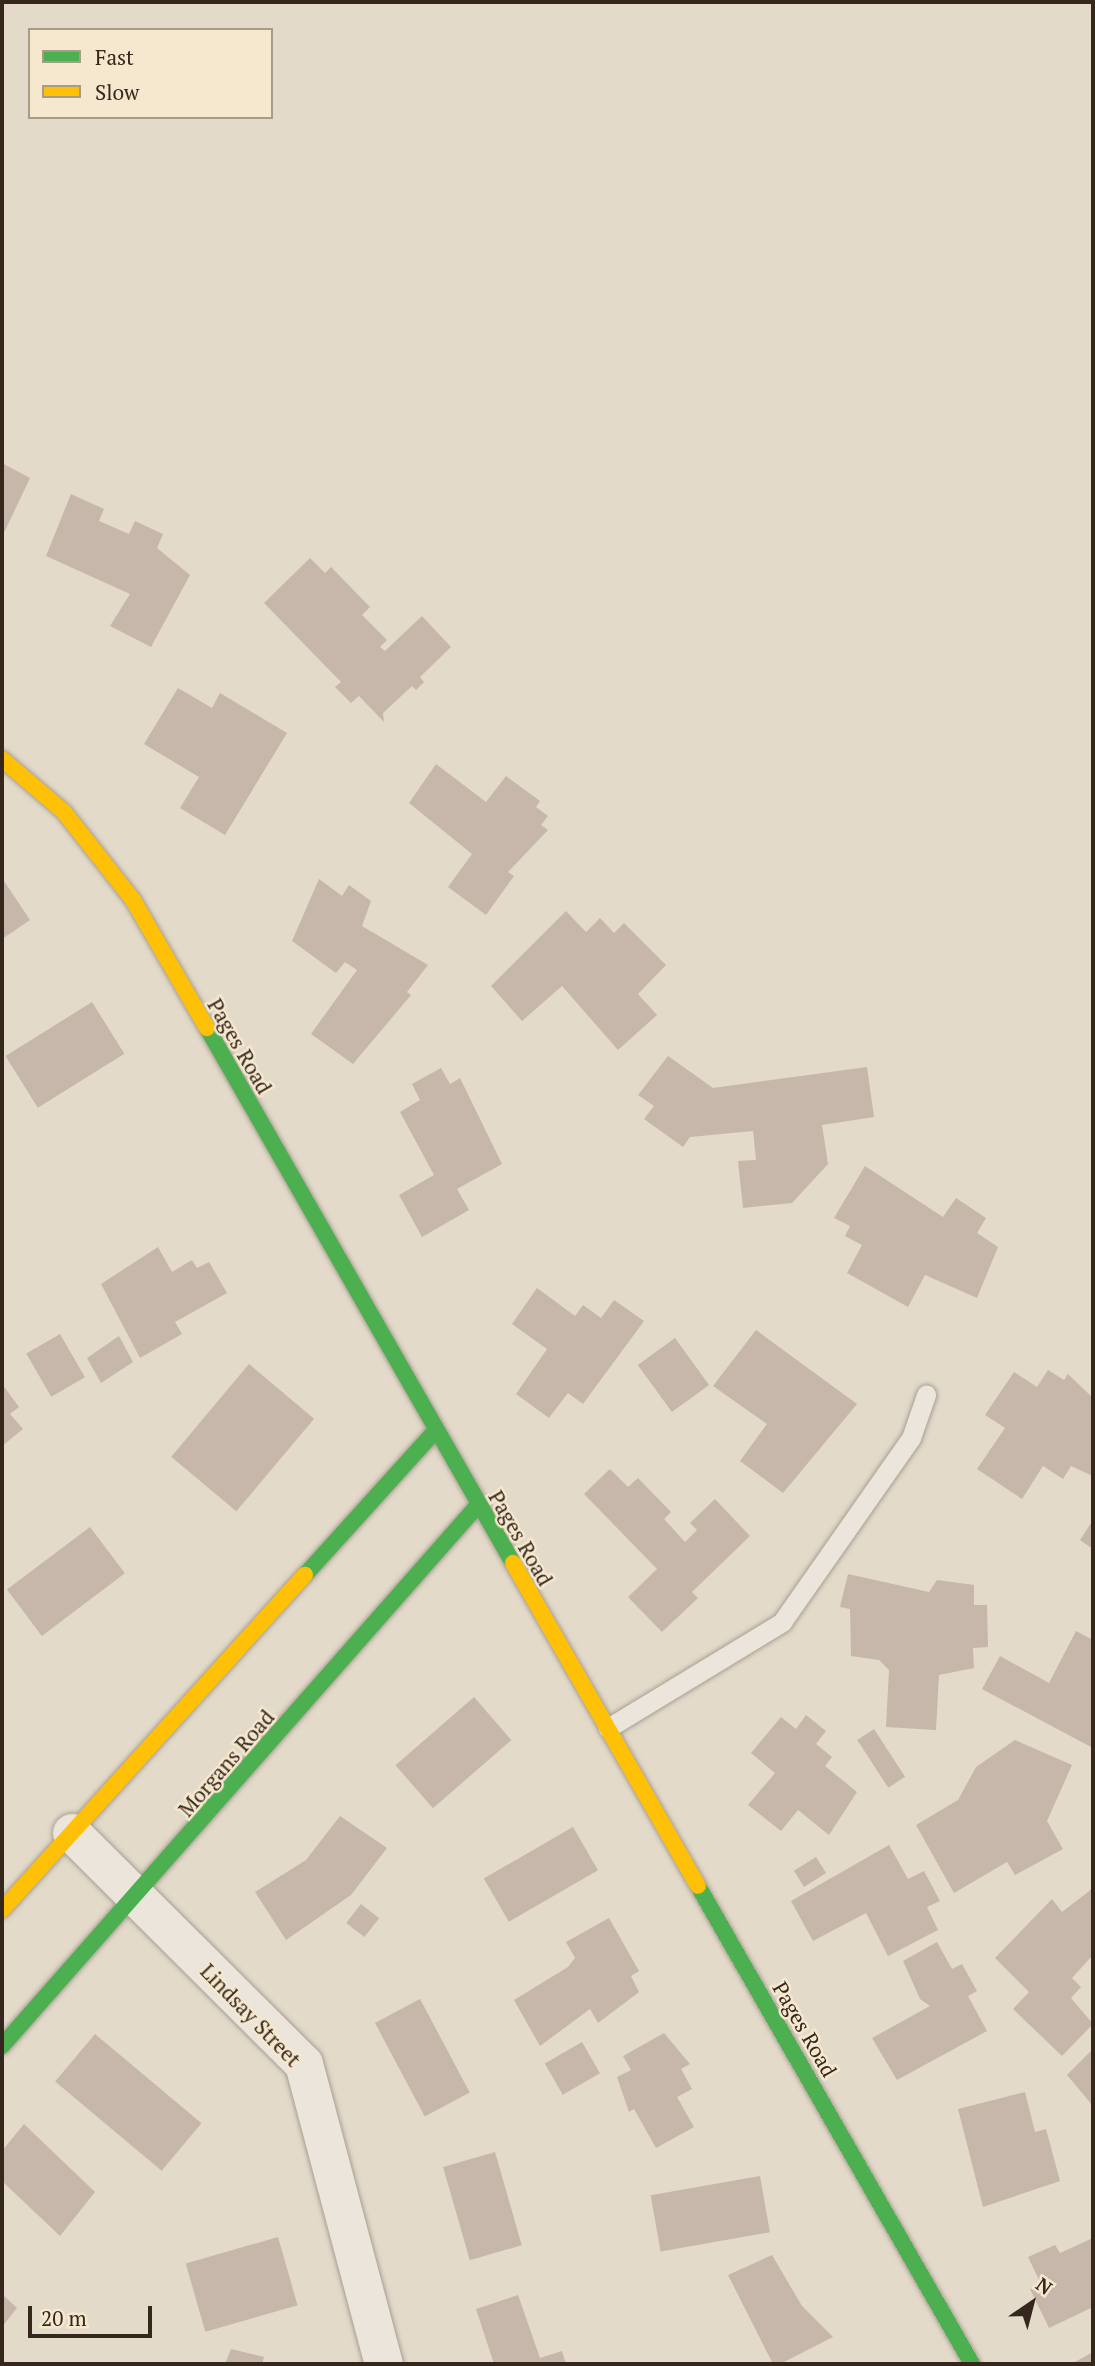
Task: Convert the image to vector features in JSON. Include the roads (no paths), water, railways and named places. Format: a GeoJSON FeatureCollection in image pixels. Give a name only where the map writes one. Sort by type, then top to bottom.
{"type":"FeatureCollection","features":[{"type":"Feature","properties":{"kind":"street","name":"Pages Road"},"geometry":{"type":"LineString","coordinates":[[2,759],[64,812],[133,900],[972,2364]]}},
{"type":"Feature","properties":{"kind":"street"},"geometry":{"type":"LineString","coordinates":[[2,1910],[435,1431]]}},
{"type":"Feature","properties":{"kind":"street","name":"Morgans Road"},"geometry":{"type":"LineString","coordinates":[[2,2046],[136,1899],[478,1505]]}},
{"type":"Feature","properties":{"kind":"street","name":"Lindsay Street"},"geometry":{"type":"LineString","coordinates":[[72,1833],[304,2064],[384,2364]]}},
{"type":"Feature","properties":{"kind":"lane"},"geometry":{"type":"LineString","coordinates":[[608,1728],[782,1622],[911,1438],[926,1395]]}}]}
